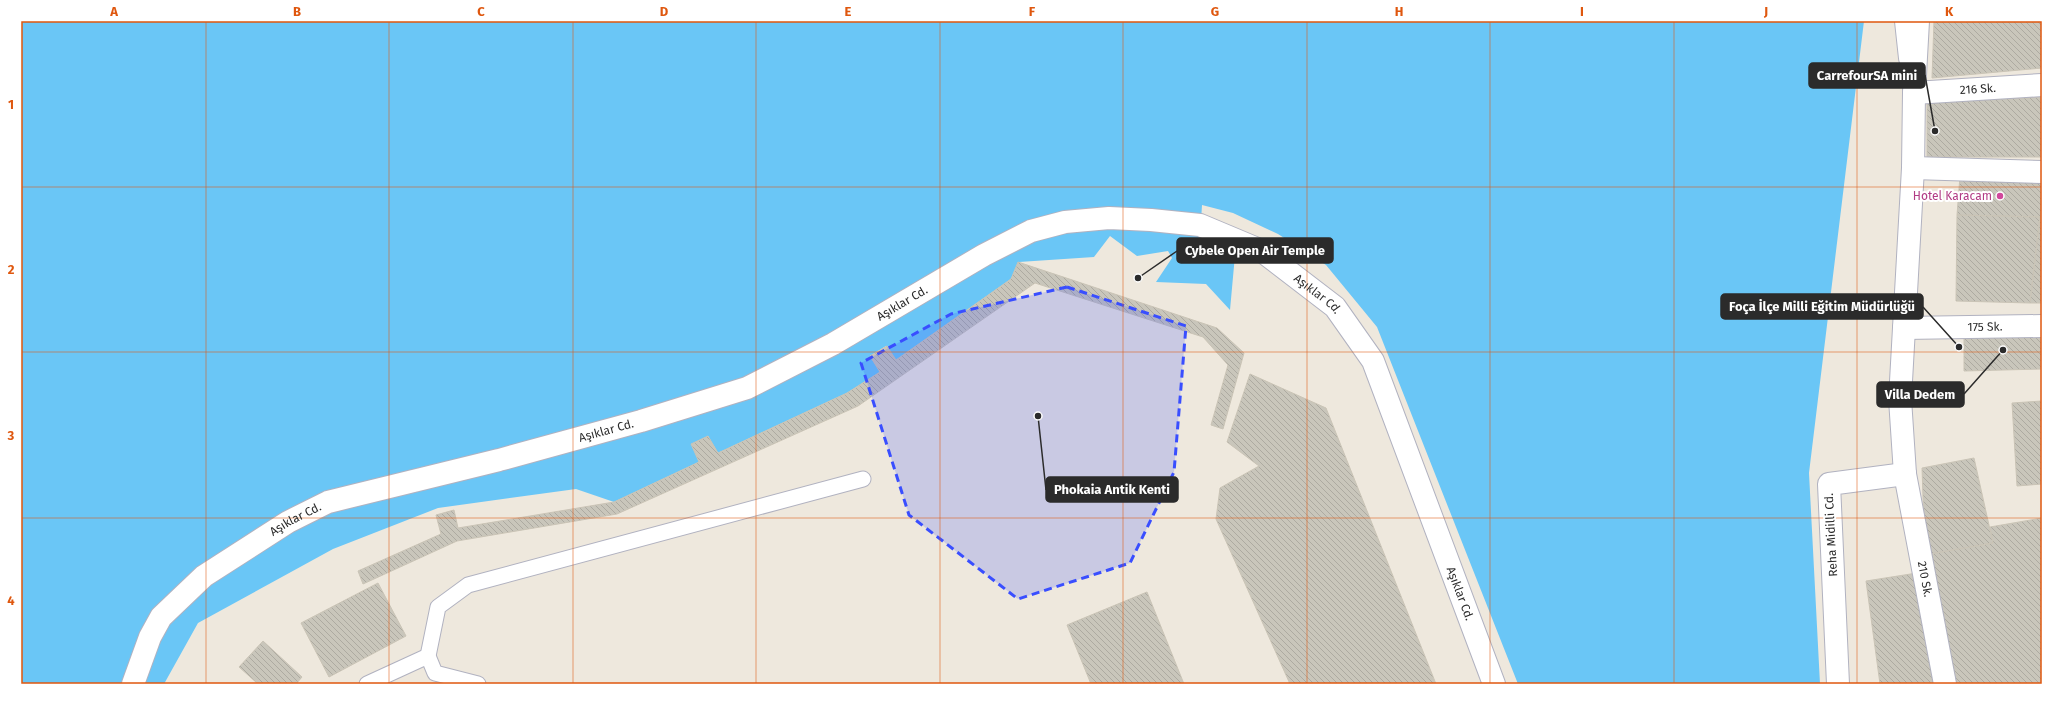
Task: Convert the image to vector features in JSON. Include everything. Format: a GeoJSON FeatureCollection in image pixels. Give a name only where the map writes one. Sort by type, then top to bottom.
{"type":"FeatureCollection","features":[{"type":"Feature","properties":{"kind":"street"},"geometry":{"type":"LineString","coordinates":[[1906,21],[1914,93]]}},
{"type":"Feature","properties":{"kind":"street"},"geometry":{"type":"LineString","coordinates":[[1905,474],[1900,399],[1913,168],[1914,93],[1918,21]]}},
{"type":"Feature","properties":{"kind":"street","name":"216 Sk."},"geometry":{"type":"LineString","coordinates":[[1914,93],[2042,85]]}},
{"type":"Feature","properties":{"kind":"street"},"geometry":{"type":"LineString","coordinates":[[1913,168],[2042,172]]}},
{"type":"Feature","properties":{"kind":"street","name":"Aşıklar Cd."},"geometry":{"type":"LineString","coordinates":[[133,684],[150,637],[161,617],[204,576],[288,522],[328,502],[506,458],[641,421],[747,388],[833,344],[984,255],[1031,231],[1065,222],[1109,218],[1151,220],[1200,225],[1262,251],[1335,307],[1373,360],[1494,684]]}},
{"type":"Feature","properties":{"kind":"street","name":"175 Sk."},"geometry":{"type":"LineString","coordinates":[[1904,328],[2042,326]]}},
{"type":"Feature","properties":{"kind":"street","name":"Reha Midilli Cd."},"geometry":{"type":"LineString","coordinates":[[1838,684],[1829,484],[1905,474]]}},
{"type":"Feature","properties":{"kind":"street","name":"210 Sk."},"geometry":{"type":"LineString","coordinates":[[1905,474],[1945,684]]}},
{"type":"Feature","properties":{"kind":"lane"},"geometry":{"type":"LineString","coordinates":[[478,684],[435,673],[428,656],[438,607],[468,585],[863,479]]}},
{"type":"Feature","properties":{"kind":"lane"},"geometry":{"type":"LineString","coordinates":[[367,684],[428,656]]}},
{"type":"Feature","properties":{"kind":"highlighted area"},"geometry":{"type":"Polygon","coordinates":[[[1067,287],[1186,326],[1174,472],[1130,563],[1018,599],[909,515],[861,363],[951,314],[1067,287]]]}},
{"type":"Feature","properties":{"kind":"water"},"geometry":{"type":"Polygon","coordinates":[[[21,21],[1864,21],[1809,473],[1820,684],[1518,684],[1377,327],[1326,265],[1278,234],[1233,213],[1202,205],[1200,237],[1235,255],[1230,310],[1206,284],[1156,282],[1172,258],[1168,251],[1137,256],[1110,236],[1094,257],[1019,262],[1011,279],[896,360],[886,346],[870,356],[880,372],[847,393],[718,453],[708,436],[699,462],[614,502],[576,489],[438,508],[333,549],[198,623],[164,684],[21,684],[21,21]]]}},
{"type":"Feature","properties":{"kind":"building"},"geometry":{"type":"Polygon","coordinates":[[[1934,21],[2042,21],[2042,68],[1932,78],[1934,21]]]}},
{"type":"Feature","properties":{"kind":"building"},"geometry":{"type":"Polygon","coordinates":[[[2042,97],[2042,157],[1927,157],[1927,103],[2042,97]]]}},
{"type":"Feature","properties":{"kind":"building","name":"Hotel Karacam"},"geometry":{"type":"Polygon","coordinates":[[[1960,176],[2042,178],[2042,217],[1957,215],[1960,176]]]}},
{"type":"Feature","properties":{"kind":"building"},"geometry":{"type":"Polygon","coordinates":[[[1957,215],[2040,217],[2030,303],[1956,301],[1957,215]]]}},
{"type":"Feature","properties":{"kind":"building"},"geometry":{"type":"Polygon","coordinates":[[[2040,217],[2042,217],[2042,303],[2030,303],[2040,217]]]}},
{"type":"Feature","properties":{"kind":"building"},"geometry":{"type":"Polygon","coordinates":[[[1018,262],[1217,328],[1244,353],[1223,429],[1211,425],[1228,365],[1203,337],[1035,283],[858,406],[617,514],[457,541],[363,584],[358,571],[441,534],[436,515],[454,510],[458,528],[614,502],[699,462],[691,444],[708,436],[718,453],[847,393],[880,372],[870,356],[887,346],[896,360],[1011,279],[1018,262]]]}},
{"type":"Feature","properties":{"kind":"building"},"geometry":{"type":"Polygon","coordinates":[[[2042,329],[2042,369],[1964,371],[1964,331],[2042,329]]]}},
{"type":"Feature","properties":{"kind":"building"},"geometry":{"type":"Polygon","coordinates":[[[1250,374],[1326,408],[1436,684],[1290,684],[1216,519],[1220,488],[1259,466],[1227,442],[1250,374]]]}},
{"type":"Feature","properties":{"kind":"building"},"geometry":{"type":"Polygon","coordinates":[[[2042,401],[2042,484],[2017,486],[2012,403],[2042,401]]]}},
{"type":"Feature","properties":{"kind":"building"},"geometry":{"type":"Polygon","coordinates":[[[1974,458],[1993,543],[1925,555],[1922,468],[1974,458]]]}},
{"type":"Feature","properties":{"kind":"building"},"geometry":{"type":"Polygon","coordinates":[[[2042,518],[2042,684],[1948,684],[1925,555],[1993,543],[1990,527],[2042,518]]]}},
{"type":"Feature","properties":{"kind":"building"},"geometry":{"type":"Polygon","coordinates":[[[1917,573],[1933,683],[1880,684],[1866,581],[1917,573]]]}},
{"type":"Feature","properties":{"kind":"building"},"geometry":{"type":"Polygon","coordinates":[[[378,583],[406,636],[329,677],[301,623],[378,583]]]}},
{"type":"Feature","properties":{"kind":"building"},"geometry":{"type":"Polygon","coordinates":[[[1147,592],[1184,684],[1091,684],[1067,625],[1147,592]]]}},
{"type":"Feature","properties":{"kind":"building"},"geometry":{"type":"Polygon","coordinates":[[[263,641],[302,677],[296,684],[258,684],[239,667],[263,641]]]}},
{"type":"Feature","properties":{"kind":"place","name":"CarrefourSA mini"},"geometry":{"type":"Point","coordinates":[1935,131]}},
{"type":"Feature","properties":{"kind":"place","name":"Hotel Karacam"},"geometry":{"type":"Point","coordinates":[2000,196]}},
{"type":"Feature","properties":{"kind":"place","name":"Cybele Open Air Temple"},"geometry":{"type":"Point","coordinates":[1138,278]}},
{"type":"Feature","properties":{"kind":"place","name":"Foça İlçe Milli Eğitim Müdürlüğü"},"geometry":{"type":"Point","coordinates":[1959,347]}},
{"type":"Feature","properties":{"kind":"place","name":"Villa Dedem"},"geometry":{"type":"Point","coordinates":[2003,350]}},
{"type":"Feature","properties":{"kind":"place","name":"Phokaia Antik Kenti"},"geometry":{"type":"Point","coordinates":[1038,416]}}]}
